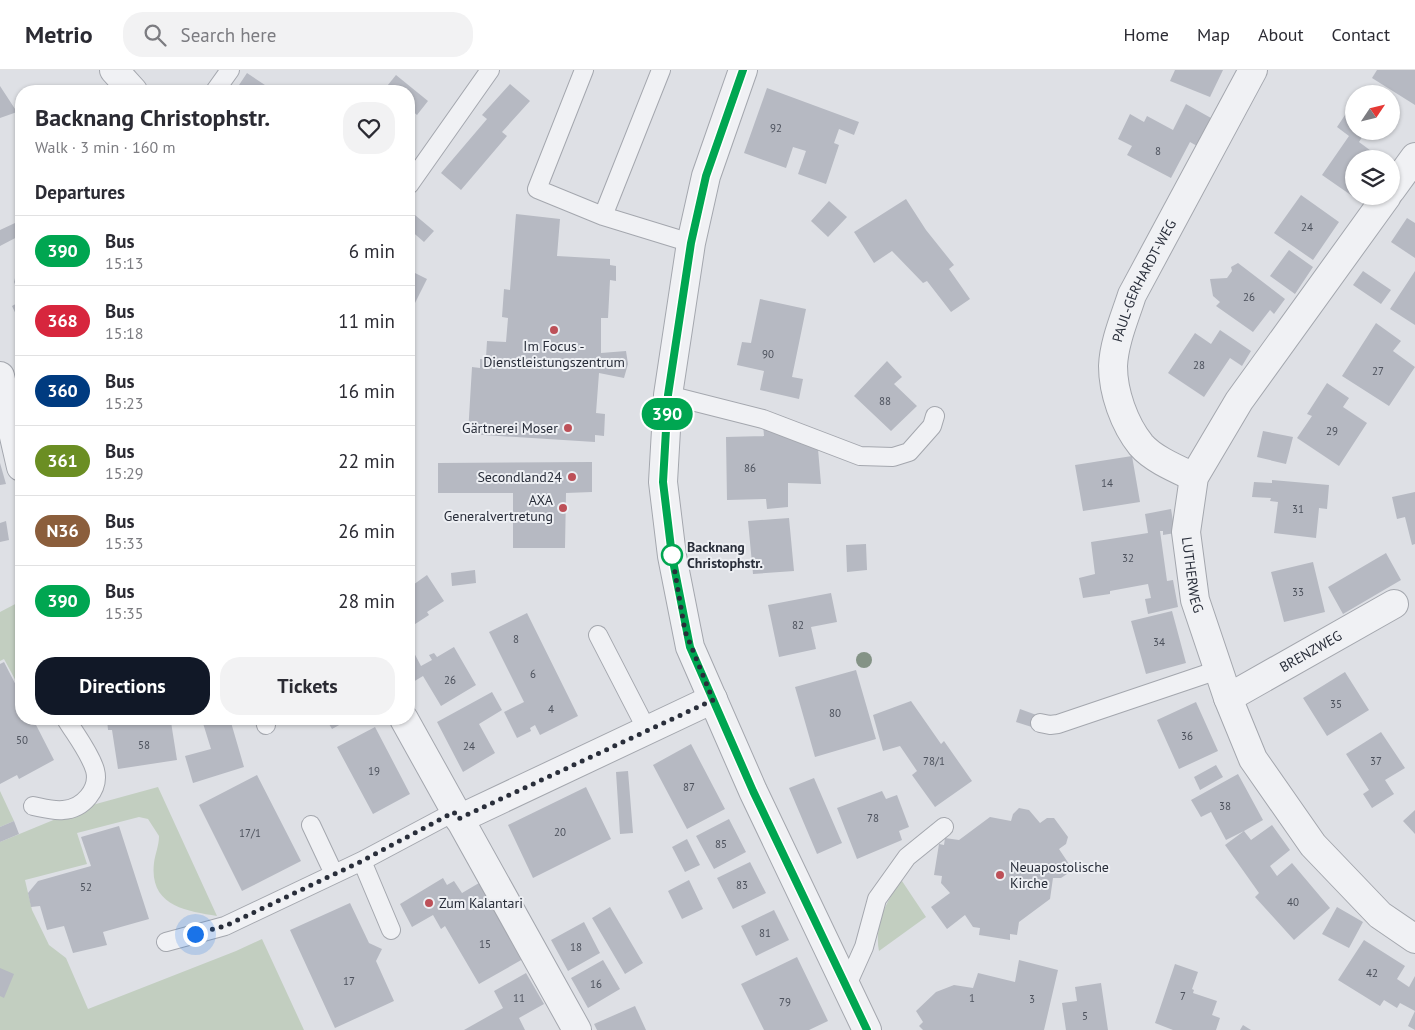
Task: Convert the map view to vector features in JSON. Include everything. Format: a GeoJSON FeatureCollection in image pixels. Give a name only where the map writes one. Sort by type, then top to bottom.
{"type":"FeatureCollection","features":[{"type":"Feature","properties":{"kind":"street"},"geometry":{"type":"LineString","coordinates":[[114,70],[128,85]]}},
{"type":"Feature","properties":{"kind":"street"},"geometry":{"type":"LineString","coordinates":[[743,70],[706,176],[691,243],[668,395],[663,482],[672,556],[685,631],[713,700],[753,791],[867,1030]]}},
{"type":"Feature","properties":{"kind":"street","name":"PAUL-GERHARDT-WEG"},"geometry":{"type":"LineString","coordinates":[[1194,477],[1166,463],[1141,446],[1120,408],[1113,366],[1120,329],[1132,295],[1253,70]]}},
{"type":"Feature","properties":{"kind":"street"},"geometry":{"type":"LineString","coordinates":[[1400,178],[1415,157]]}},
{"type":"Feature","properties":{"kind":"street","name":"LUTHERWEG"},"geometry":{"type":"LineString","coordinates":[[1381,205],[1239,401],[1194,477],[1186,532],[1194,600],[1228,698],[1253,759],[1313,845],[1380,915],[1415,939]]}},
{"type":"Feature","properties":{"kind":"street"},"geometry":{"type":"LineString","coordinates":[[0,376],[15,441]]}},
{"type":"Feature","properties":{"kind":"street","name":"BRENZWEG"},"geometry":{"type":"LineString","coordinates":[[1228,698],[1394,604]]}},
{"type":"Feature","properties":{"kind":"street"},"geometry":{"type":"LineString","coordinates":[[457,816],[713,700]]}},
{"type":"Feature","properties":{"kind":"street"},"geometry":{"type":"LineString","coordinates":[[407,725],[548,974],[577,1030]]}},
{"type":"Feature","properties":{"kind":"lane"},"geometry":{"type":"LineString","coordinates":[[219,85],[230,70]]}},
{"type":"Feature","properties":{"kind":"lane"},"geometry":{"type":"LineString","coordinates":[[415,176],[490,70]]}},
{"type":"Feature","properties":{"kind":"lane"},"geometry":{"type":"LineString","coordinates":[[584,70],[537,189],[604,216],[691,243]]}},
{"type":"Feature","properties":{"kind":"lane"},"geometry":{"type":"LineString","coordinates":[[604,216],[662,70]]}},
{"type":"Feature","properties":{"kind":"lane"},"geometry":{"type":"LineString","coordinates":[[668,395],[763,418],[860,456],[870,457],[893,457],[909,452],[932,426],[935,416]]}},
{"type":"Feature","properties":{"kind":"lane"},"geometry":{"type":"LineString","coordinates":[[598,636],[647,730]]}},
{"type":"Feature","properties":{"kind":"lane"},"geometry":{"type":"LineString","coordinates":[[1040,723],[1050,726],[1058,724],[1218,670]]}},
{"type":"Feature","properties":{"kind":"lane"},"geometry":{"type":"LineString","coordinates":[[32,806],[52,810],[66,810],[91,795],[96,783],[95,769],[69,725]]}},
{"type":"Feature","properties":{"kind":"lane"},"geometry":{"type":"LineString","coordinates":[[166,942],[225,926],[457,816]]}},
{"type":"Feature","properties":{"kind":"lane"},"geometry":{"type":"LineString","coordinates":[[311,825],[334,874]]}},
{"type":"Feature","properties":{"kind":"lane"},"geometry":{"type":"LineString","coordinates":[[847,985],[864,948],[877,899],[907,857],[944,828]]}},
{"type":"Feature","properties":{"kind":"lane"},"geometry":{"type":"LineString","coordinates":[[362,861],[391,930]]}},
{"type":"Feature","properties":{"kind":"green space"},"geometry":{"type":"Polygon","coordinates":[[[15,604],[15,679],[4,659],[0,661],[0,612],[15,604]]]}},
{"type":"Feature","properties":{"kind":"green space"},"geometry":{"type":"Polygon","coordinates":[[[158,787],[217,916],[193,912],[172,904],[157,889],[154,877],[154,863],[159,836],[148,819],[139,817],[77,833],[87,864],[25,880],[32,910],[49,945],[66,958],[88,1009],[262,939],[304,1030],[0,1030],[0,842],[85,807],[158,787]]]}},
{"type":"Feature","properties":{"kind":"green space"},"geometry":{"type":"Polygon","coordinates":[[[0,791],[14,821],[0,827],[0,791]]]}},
{"type":"Feature","properties":{"kind":"green space"},"geometry":{"type":"Polygon","coordinates":[[[902,881],[926,917],[879,951],[878,933],[880,923],[886,905],[902,881]]]}},
{"type":"Feature","properties":{"kind":"building"},"geometry":{"type":"Polygon","coordinates":[[[1175,70],[1223,70],[1210,97],[1170,81],[1175,70]]]}},
{"type":"Feature","properties":{"kind":"building"},"geometry":{"type":"Polygon","coordinates":[[[1377,70],[1415,70],[1415,105],[1400,96],[1400,85],[1383,85],[1372,78],[1377,70]]]}},
{"type":"Feature","properties":{"kind":"building"},"geometry":{"type":"Polygon","coordinates":[[[247,73],[265,85],[239,85],[247,73]]]}},
{"type":"Feature","properties":{"kind":"building"},"geometry":{"type":"Polygon","coordinates":[[[396,75],[408,85],[388,85],[396,75]]]}},
{"type":"Feature","properties":{"kind":"building"},"geometry":{"type":"Polygon","coordinates":[[[510,84],[530,101],[502,132],[507,136],[461,190],[441,173],[487,119],[482,115],[510,84]]]}},
{"type":"Feature","properties":{"kind":"building"},"geometry":{"type":"Polygon","coordinates":[[[0,86],[15,109],[15,113],[0,118],[0,86]]]}},
{"type":"Feature","properties":{"kind":"building"},"geometry":{"type":"Polygon","coordinates":[[[767,88],[859,122],[854,135],[839,129],[834,143],[839,145],[826,184],[798,174],[806,151],[793,147],[786,168],[744,153],[767,88]]]}},
{"type":"Feature","properties":{"kind":"building"},"geometry":{"type":"Polygon","coordinates":[[[415,90],[428,101],[417,115],[415,113],[415,90]]]}},
{"type":"Feature","properties":{"kind":"building"},"geometry":{"type":"Polygon","coordinates":[[[1186,104],[1211,118],[1197,146],[1190,142],[1171,178],[1127,155],[1132,146],[1118,139],[1130,114],[1144,122],[1147,116],[1173,130],[1186,104]]]}},
{"type":"Feature","properties":{"kind":"building"},"geometry":{"type":"Polygon","coordinates":[[[1345,115],[1345,133],[1337,127],[1345,115]]]}},
{"type":"Feature","properties":{"kind":"building"},"geometry":{"type":"Polygon","coordinates":[[[1346,140],[1360,140],[1359,142],[1370,150],[1345,150],[1345,191],[1322,175],[1346,140]]]}},
{"type":"Feature","properties":{"kind":"building"},"geometry":{"type":"Polygon","coordinates":[[[1301,195],[1339,222],[1313,260],[1274,233],[1301,195]]]}},
{"type":"Feature","properties":{"kind":"building"},"geometry":{"type":"Polygon","coordinates":[[[906,199],[926,230],[954,265],[949,269],[970,299],[951,312],[927,281],[923,283],[892,251],[874,263],[854,232],[906,199]]]}},
{"type":"Feature","properties":{"kind":"building"},"geometry":{"type":"Polygon","coordinates":[[[829,201],[847,217],[828,237],[811,221],[829,201]]]}},
{"type":"Feature","properties":{"kind":"building","name":"Im Focus - Dienstleistungszentrum"},"geometry":{"type":"Polygon","coordinates":[[[516,214],[560,219],[557,256],[610,259],[610,265],[616,266],[616,281],[610,280],[608,318],[601,318],[601,353],[626,351],[628,364],[624,378],[599,373],[596,413],[605,414],[604,436],[595,435],[595,442],[468,434],[472,367],[480,368],[480,359],[493,360],[492,357],[486,357],[487,341],[506,342],[508,318],[502,317],[504,289],[510,290],[516,214]]]}},
{"type":"Feature","properties":{"kind":"building"},"geometry":{"type":"Polygon","coordinates":[[[415,215],[434,231],[424,242],[415,234],[415,215]]]}},
{"type":"Feature","properties":{"kind":"building"},"geometry":{"type":"Polygon","coordinates":[[[1407,218],[1415,223],[1415,258],[1391,242],[1407,218]]]}},
{"type":"Feature","properties":{"kind":"building"},"geometry":{"type":"Polygon","coordinates":[[[15,223],[15,238],[0,246],[0,230],[15,223]]]}},
{"type":"Feature","properties":{"kind":"building"},"geometry":{"type":"Polygon","coordinates":[[[1289,250],[1313,267],[1295,294],[1270,276],[1289,250]]]}},
{"type":"Feature","properties":{"kind":"building"},"geometry":{"type":"Polygon","coordinates":[[[1238,263],[1285,299],[1274,314],[1270,310],[1253,332],[1216,306],[1220,302],[1213,296],[1210,279],[1227,278],[1232,271],[1231,267],[1238,263]]]}},
{"type":"Feature","properties":{"kind":"building"},"geometry":{"type":"Polygon","coordinates":[[[1363,271],[1391,290],[1381,304],[1353,285],[1363,271]]]}},
{"type":"Feature","properties":{"kind":"building"},"geometry":{"type":"Polygon","coordinates":[[[1415,271],[1415,325],[1390,309],[1415,271]]]}},
{"type":"Feature","properties":{"kind":"building"},"geometry":{"type":"Polygon","coordinates":[[[415,273],[427,279],[415,303],[415,273]]]}},
{"type":"Feature","properties":{"kind":"building"},"geometry":{"type":"Polygon","coordinates":[[[760,299],[806,309],[792,377],[803,379],[799,399],[760,390],[764,371],[737,365],[742,342],[751,343],[760,299]]]}},
{"type":"Feature","properties":{"kind":"building"},"geometry":{"type":"Polygon","coordinates":[[[1376,323],[1401,341],[1393,351],[1415,367],[1389,406],[1342,376],[1376,323]]]}},
{"type":"Feature","properties":{"kind":"building"},"geometry":{"type":"Polygon","coordinates":[[[1220,330],[1251,351],[1242,366],[1230,358],[1204,397],[1168,373],[1195,333],[1211,344],[1220,330]]]}},
{"type":"Feature","properties":{"kind":"building"},"geometry":{"type":"Polygon","coordinates":[[[887,361],[902,377],[894,384],[917,406],[891,431],[854,396],[887,361]]]}},
{"type":"Feature","properties":{"kind":"building"},"geometry":{"type":"Polygon","coordinates":[[[1327,383],[1349,398],[1343,407],[1367,423],[1339,466],[1297,438],[1312,416],[1307,414],[1327,383]]]}},
{"type":"Feature","properties":{"kind":"building"},"geometry":{"type":"Polygon","coordinates":[[[763,424],[818,449],[821,484],[788,483],[788,507],[767,509],[766,499],[727,500],[726,437],[764,436],[763,424]]]}},
{"type":"Feature","properties":{"kind":"building"},"geometry":{"type":"Polygon","coordinates":[[[1263,431],[1293,437],[1286,464],[1257,457],[1263,431]]]}},
{"type":"Feature","properties":{"kind":"building"},"geometry":{"type":"Polygon","coordinates":[[[1132,456],[1140,502],[1083,511],[1075,465],[1132,456]]]}},
{"type":"Feature","properties":{"kind":"building"},"geometry":{"type":"Polygon","coordinates":[[[592,462],[592,492],[566,493],[565,548],[513,548],[513,493],[438,493],[438,463],[592,462]]]}},
{"type":"Feature","properties":{"kind":"building"},"geometry":{"type":"Polygon","coordinates":[[[0,463],[6,484],[0,485],[0,463]]]}},
{"type":"Feature","properties":{"kind":"building"},"geometry":{"type":"Polygon","coordinates":[[[1272,480],[1329,485],[1327,509],[1319,508],[1316,538],[1274,533],[1278,502],[1270,501],[1271,498],[1252,497],[1254,482],[1272,483],[1272,480]]]}},
{"type":"Feature","properties":{"kind":"building"},"geometry":{"type":"Polygon","coordinates":[[[1415,492],[1415,544],[1412,545],[1405,517],[1397,519],[1392,497],[1415,492]]]}},
{"type":"Feature","properties":{"kind":"building"},"geometry":{"type":"Polygon","coordinates":[[[1171,509],[1175,533],[1163,535],[1163,531],[1160,531],[1167,581],[1173,580],[1178,607],[1148,614],[1145,599],[1151,598],[1148,584],[1110,591],[1110,594],[1083,598],[1079,578],[1095,574],[1091,542],[1148,533],[1145,514],[1171,509]]]}},
{"type":"Feature","properties":{"kind":"building"},"geometry":{"type":"Polygon","coordinates":[[[789,518],[794,571],[753,574],[748,521],[789,518]]]}},
{"type":"Feature","properties":{"kind":"building"},"geometry":{"type":"Polygon","coordinates":[[[6,521],[9,540],[0,542],[0,523],[6,521]]]}},
{"type":"Feature","properties":{"kind":"building"},"geometry":{"type":"Polygon","coordinates":[[[866,544],[867,570],[847,572],[846,545],[866,544]]]}},
{"type":"Feature","properties":{"kind":"building"},"geometry":{"type":"Polygon","coordinates":[[[1386,553],[1401,580],[1343,614],[1328,587],[1386,553]]]}},
{"type":"Feature","properties":{"kind":"building"},"geometry":{"type":"Polygon","coordinates":[[[1313,562],[1325,612],[1284,622],[1271,572],[1313,562]]]}},
{"type":"Feature","properties":{"kind":"building"},"geometry":{"type":"Polygon","coordinates":[[[475,570],[476,583],[452,586],[451,573],[475,570]]]}},
{"type":"Feature","properties":{"kind":"building"},"geometry":{"type":"Polygon","coordinates":[[[427,575],[444,601],[427,612],[429,615],[415,624],[415,583],[427,575]]]}},
{"type":"Feature","properties":{"kind":"building"},"geometry":{"type":"Polygon","coordinates":[[[831,593],[837,622],[811,627],[816,649],[779,657],[768,605],[831,593]]]}},
{"type":"Feature","properties":{"kind":"building"},"geometry":{"type":"Polygon","coordinates":[[[1172,611],[1186,663],[1146,674],[1131,621],[1172,611]]]}},
{"type":"Feature","properties":{"kind":"building"},"geometry":{"type":"Polygon","coordinates":[[[527,613],[578,716],[540,735],[535,725],[530,728],[531,731],[517,738],[504,712],[524,702],[489,632],[527,613]]]}},
{"type":"Feature","properties":{"kind":"building"},"geometry":{"type":"Polygon","coordinates":[[[454,647],[476,685],[441,706],[423,676],[415,681],[415,655],[421,666],[432,660],[429,655],[434,653],[437,657],[454,647]]]}},
{"type":"Feature","properties":{"kind":"building"},"geometry":{"type":"Polygon","coordinates":[[[4,662],[15,683],[15,725],[36,725],[54,760],[19,779],[17,775],[0,784],[0,664],[4,662]]]}},
{"type":"Feature","properties":{"kind":"building"},"geometry":{"type":"Polygon","coordinates":[[[856,670],[876,739],[815,757],[795,687],[856,670]]]}},
{"type":"Feature","properties":{"kind":"building"},"geometry":{"type":"Polygon","coordinates":[[[1345,672],[1369,710],[1327,736],[1303,698],[1345,672]]]}},
{"type":"Feature","properties":{"kind":"building"},"geometry":{"type":"Polygon","coordinates":[[[492,692],[502,710],[479,724],[495,753],[463,772],[437,722],[492,692]]]}},
{"type":"Feature","properties":{"kind":"building"},"geometry":{"type":"Polygon","coordinates":[[[911,701],[941,744],[944,741],[972,781],[935,807],[912,775],[917,771],[900,746],[883,751],[873,715],[911,701]]]}},
{"type":"Feature","properties":{"kind":"building"},"geometry":{"type":"Polygon","coordinates":[[[1196,702],[1218,751],[1179,769],[1157,720],[1196,702]]]}},
{"type":"Feature","properties":{"kind":"building"},"geometry":{"type":"Polygon","coordinates":[[[1020,709],[1042,717],[1038,729],[1016,722],[1020,709]]]}},
{"type":"Feature","properties":{"kind":"building"},"geometry":{"type":"Polygon","coordinates":[[[108,725],[171,725],[177,760],[118,769],[112,730],[108,730],[108,725]]]}},
{"type":"Feature","properties":{"kind":"building"},"geometry":{"type":"Polygon","coordinates":[[[204,725],[232,725],[244,767],[193,783],[185,756],[211,749],[204,725]]]}},
{"type":"Feature","properties":{"kind":"building"},"geometry":{"type":"Polygon","coordinates":[[[330,725],[339,725],[332,729],[330,725]]]}},
{"type":"Feature","properties":{"kind":"building"},"geometry":{"type":"Polygon","coordinates":[[[375,727],[410,794],[373,814],[337,747],[375,727]]]}},
{"type":"Feature","properties":{"kind":"building"},"geometry":{"type":"Polygon","coordinates":[[[1381,732],[1405,768],[1385,780],[1394,794],[1372,808],[1363,794],[1369,790],[1346,754],[1381,732]]]}},
{"type":"Feature","properties":{"kind":"building"},"geometry":{"type":"Polygon","coordinates":[[[691,744],[725,809],[687,829],[653,765],[691,744]]]}},
{"type":"Feature","properties":{"kind":"building"},"geometry":{"type":"Polygon","coordinates":[[[1216,765],[1223,777],[1200,790],[1194,777],[1216,765]]]}},
{"type":"Feature","properties":{"kind":"building"},"geometry":{"type":"Polygon","coordinates":[[[628,771],[633,833],[620,834],[616,772],[628,771]]]}},
{"type":"Feature","properties":{"kind":"building"},"geometry":{"type":"Polygon","coordinates":[[[1238,774],[1263,820],[1226,840],[1211,812],[1201,817],[1191,800],[1238,774]]]}},
{"type":"Feature","properties":{"kind":"building"},"geometry":{"type":"Polygon","coordinates":[[[257,775],[301,861],[242,891],[199,805],[257,775]]]}},
{"type":"Feature","properties":{"kind":"building"},"geometry":{"type":"Polygon","coordinates":[[[814,778],[842,843],[817,854],[789,788],[814,778]]]}},
{"type":"Feature","properties":{"kind":"building"},"geometry":{"type":"Polygon","coordinates":[[[586,787],[611,839],[533,878],[508,825],[586,787]]]}},
{"type":"Feature","properties":{"kind":"building"},"geometry":{"type":"Polygon","coordinates":[[[882,791],[886,799],[897,795],[909,827],[899,831],[902,840],[857,859],[837,808],[882,791]]]}},
{"type":"Feature","properties":{"kind":"building","name":"Neuapostolische Kirche"},"geometry":{"type":"Polygon","coordinates":[[[1019,808],[1029,810],[1040,823],[1047,818],[1054,818],[1068,837],[1066,844],[1059,849],[1069,864],[1067,874],[1061,878],[1053,878],[1050,899],[1019,922],[1017,935],[1010,934],[1010,940],[979,935],[980,928],[973,927],[965,915],[947,929],[931,907],[950,893],[941,883],[942,876],[934,875],[939,844],[944,845],[945,838],[959,840],[990,817],[1011,821],[1013,814],[1019,808]]]}},
{"type":"Feature","properties":{"kind":"building"},"geometry":{"type":"Polygon","coordinates":[[[1415,810],[1415,834],[1403,821],[1415,810]]]}},
{"type":"Feature","properties":{"kind":"building"},"geometry":{"type":"Polygon","coordinates":[[[729,819],[746,852],[714,869],[696,836],[729,819]]]}},
{"type":"Feature","properties":{"kind":"building"},"geometry":{"type":"Polygon","coordinates":[[[14,821],[19,834],[0,842],[0,827],[14,821]]]}},
{"type":"Feature","properties":{"kind":"building"},"geometry":{"type":"Polygon","coordinates":[[[1272,825],[1290,850],[1270,866],[1277,876],[1292,863],[1330,908],[1294,940],[1255,897],[1259,893],[1225,845],[1244,831],[1251,840],[1272,825]]]}},
{"type":"Feature","properties":{"kind":"building"},"geometry":{"type":"Polygon","coordinates":[[[119,826],[149,919],[103,932],[107,945],[73,953],[64,926],[47,930],[40,906],[31,907],[28,893],[38,881],[91,866],[81,837],[119,826]]]}},
{"type":"Feature","properties":{"kind":"building"},"geometry":{"type":"Polygon","coordinates":[[[687,839],[700,865],[685,872],[672,847],[687,839]]]}},
{"type":"Feature","properties":{"kind":"building"},"geometry":{"type":"Polygon","coordinates":[[[750,862],[766,893],[733,909],[717,878],[750,862]]]}},
{"type":"Feature","properties":{"kind":"building"},"geometry":{"type":"Polygon","coordinates":[[[443,878],[447,885],[454,881],[462,893],[479,883],[523,959],[479,984],[445,926],[441,929],[433,915],[412,927],[400,904],[443,878]]]}},
{"type":"Feature","properties":{"kind":"building"},"geometry":{"type":"Polygon","coordinates":[[[689,880],[703,909],[682,919],[668,891],[689,880]]]}},
{"type":"Feature","properties":{"kind":"building"},"geometry":{"type":"Polygon","coordinates":[[[350,903],[369,943],[382,949],[376,961],[394,1001],[335,1028],[290,930],[350,903]]]}},
{"type":"Feature","properties":{"kind":"building"},"geometry":{"type":"Polygon","coordinates":[[[610,907],[643,963],[625,974],[592,918],[610,907]]]}},
{"type":"Feature","properties":{"kind":"building"},"geometry":{"type":"Polygon","coordinates":[[[1337,907],[1363,922],[1349,948],[1322,934],[1337,907]]]}},
{"type":"Feature","properties":{"kind":"building"},"geometry":{"type":"Polygon","coordinates":[[[774,910],[789,940],[756,956],[741,926],[774,910]]]}},
{"type":"Feature","properties":{"kind":"building"},"geometry":{"type":"Polygon","coordinates":[[[584,922],[600,953],[568,971],[551,940],[584,922]]]}},
{"type":"Feature","properties":{"kind":"building"},"geometry":{"type":"Polygon","coordinates":[[[1364,940],[1405,966],[1397,979],[1409,987],[1415,976],[1415,1011],[1400,1003],[1397,1008],[1384,1000],[1380,1006],[1338,980],[1364,940]]]}},
{"type":"Feature","properties":{"kind":"building"},"geometry":{"type":"Polygon","coordinates":[[[797,957],[828,1021],[809,1030],[764,1030],[741,984],[797,957]]]}},
{"type":"Feature","properties":{"kind":"building"},"geometry":{"type":"Polygon","coordinates":[[[603,960],[620,989],[588,1008],[571,978],[603,960]]]}},
{"type":"Feature","properties":{"kind":"building"},"geometry":{"type":"Polygon","coordinates":[[[1019,960],[1058,970],[1044,1030],[923,1030],[919,1026],[923,1022],[916,1011],[936,992],[954,985],[973,988],[978,973],[1015,982],[1019,960]]]}},
{"type":"Feature","properties":{"kind":"building"},"geometry":{"type":"Polygon","coordinates":[[[1175,964],[1198,972],[1192,989],[1194,990],[1193,993],[1217,1001],[1212,1015],[1220,1018],[1216,1030],[1173,1030],[1155,1023],[1175,964]]]}},
{"type":"Feature","properties":{"kind":"building"},"geometry":{"type":"Polygon","coordinates":[[[0,968],[14,974],[4,998],[0,996],[0,968]]]}},
{"type":"Feature","properties":{"kind":"building"},"geometry":{"type":"Polygon","coordinates":[[[526,973],[544,1004],[519,1018],[525,1030],[464,1030],[503,1008],[494,991],[526,973]]]}},
{"type":"Feature","properties":{"kind":"building"},"geometry":{"type":"Polygon","coordinates":[[[1101,983],[1108,1030],[1066,1030],[1062,1003],[1077,1001],[1075,987],[1101,983]]]}},
{"type":"Feature","properties":{"kind":"building"},"geometry":{"type":"Polygon","coordinates":[[[635,1006],[646,1030],[597,1030],[594,1024],[635,1006]]]}},
{"type":"Feature","properties":{"kind":"building"},"geometry":{"type":"Polygon","coordinates":[[[1415,1011],[1415,1030],[1408,1026],[1415,1011]]]}},
{"type":"Feature","properties":{"kind":"building"},"geometry":{"type":"Polygon","coordinates":[[[1243,1025],[1251,1030],[1240,1030],[1243,1025]]]}},
{"type":"Feature","properties":{"kind":"bus line","name":"390"},"geometry":{"type":"LineString","coordinates":[[743,70],[706,176],[691,243],[681,306],[668,395],[663,482],[672,556],[685,631],[690,647],[753,791],[867,1030]]}},
{"type":"Feature","properties":{"kind":"place","name":"Im Focus - Dienstleistungszentrum"},"geometry":{"type":"Point","coordinates":[554,330]}},
{"type":"Feature","properties":{"kind":"place","name":"Gärtnerei Moser"},"geometry":{"type":"Point","coordinates":[568,428]}},
{"type":"Feature","properties":{"kind":"place","name":"Secondland24"},"geometry":{"type":"Point","coordinates":[572,477]}},
{"type":"Feature","properties":{"kind":"place","name":"AXA Generalvertretung"},"geometry":{"type":"Point","coordinates":[563,508]}},
{"type":"Feature","properties":{"kind":"place","name":"Backnang Christophstr."},"geometry":{"type":"Point","coordinates":[672,555]}},
{"type":"Feature","properties":{"kind":"place","name":"Neuapostolische Kirche"},"geometry":{"type":"Point","coordinates":[1000,875]}},
{"type":"Feature","properties":{"kind":"place","name":"Zum Kalantari"},"geometry":{"type":"Point","coordinates":[429,903]}},
{"type":"Feature","properties":{"kind":"route"},"geometry":{"type":"LineString","coordinates":[[195,934],[225,926],[362,861],[454,812],[458,819],[713,700],[685,631],[672,555]]}}]}
